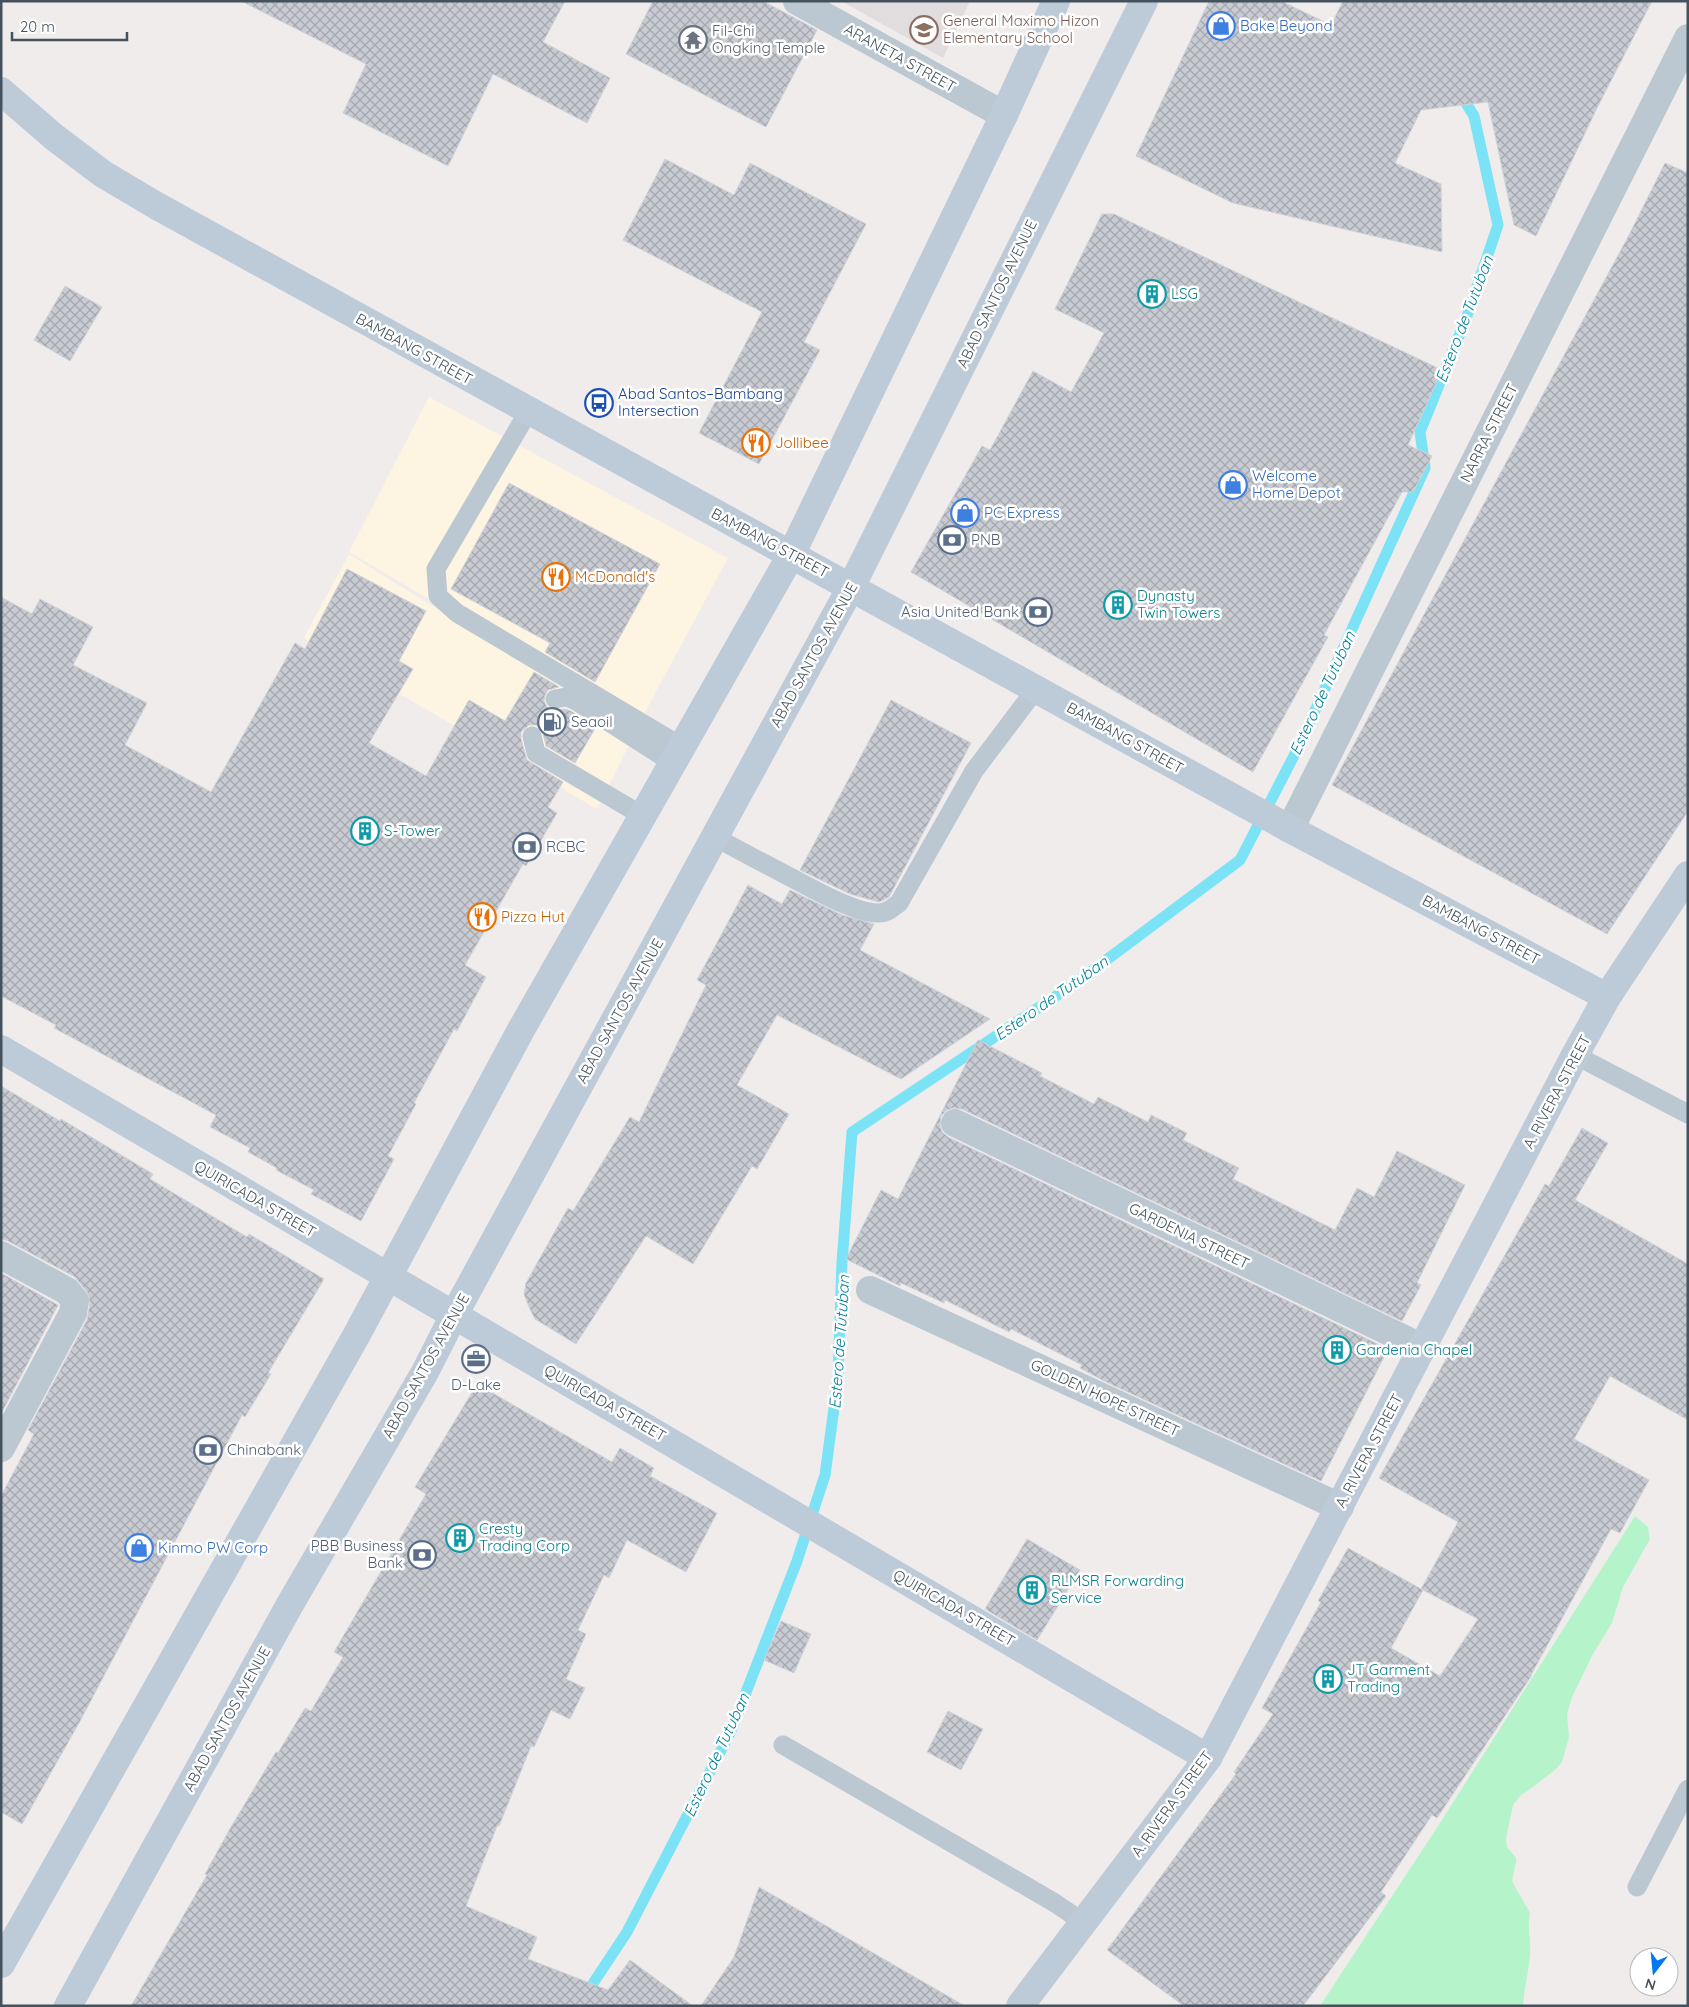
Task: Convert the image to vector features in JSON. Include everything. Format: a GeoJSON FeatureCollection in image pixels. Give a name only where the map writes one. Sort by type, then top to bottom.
{"type":"FeatureCollection","features":[{"type":"Feature","properties":{"kind":"street","name":"ARANETA STREET"},"geometry":{"type":"LineString","coordinates":[[797,1],[1004,115]]}},
{"type":"Feature","properties":{"kind":"street"},"geometry":{"type":"LineString","coordinates":[[1,1964],[388,1276],[522,1028],[791,555],[1004,115],[1056,1]]}},
{"type":"Feature","properties":{"kind":"street","name":"ABAD SANTOS AVENUE"},"geometry":{"type":"LineString","coordinates":[[68,2006],[290,1606],[425,1372],[454,1314],[851,587],[1144,1]]}},
{"type":"Feature","properties":{"kind":"street","name":"NARRA STREET"},"geometry":{"type":"LineString","coordinates":[[1280,823],[1688,38]]}},
{"type":"Feature","properties":{"kind":"street","name":"BAMBANG STREET"},"geometry":{"type":"LineString","coordinates":[[1,92],[54,137],[103,174],[264,266],[1280,823],[1607,997]]}},
{"type":"Feature","properties":{"kind":"street","name":"A. RIVERA STREET"},"geometry":{"type":"LineString","coordinates":[[1020,2006],[1208,1758],[1575,1055],[1607,997],[1688,875]]}},
{"type":"Feature","properties":{"kind":"street","name":"QUIRICADA STREET"},"geometry":{"type":"LineString","coordinates":[[1,1049],[1208,1758]]}},
{"type":"Feature","properties":{"kind":"street","name":"GARDENIA STREET"},"geometry":{"type":"LineString","coordinates":[[955,1123],[1423,1348]]}},
{"type":"Feature","properties":{"kind":"street"},"geometry":{"type":"LineString","coordinates":[[1,1255],[67,1291],[75,1301],[73,1313],[1,1448]]}},
{"type":"Feature","properties":{"kind":"street","name":"GOLDEN HOPE STREET"},"geometry":{"type":"LineString","coordinates":[[870,1290],[1340,1507]]}},
{"type":"Feature","properties":{"kind":"lane"},"geometry":{"type":"LineString","coordinates":[[528,412],[436,569],[438,596],[457,612],[678,755]]}},
{"type":"Feature","properties":{"kind":"lane"},"geometry":{"type":"LineString","coordinates":[[715,837],[762,864],[826,896],[877,914],[887,912],[899,903],[974,771],[1036,689]]}},
{"type":"Feature","properties":{"kind":"lane"},"geometry":{"type":"LineString","coordinates":[[555,699],[566,697],[576,701],[678,755]]}},
{"type":"Feature","properties":{"kind":"lane"},"geometry":{"type":"LineString","coordinates":[[532,736],[536,753],[643,816]]}},
{"type":"Feature","properties":{"kind":"lane"},"geometry":{"type":"LineString","coordinates":[[1575,1055],[1688,1114]]}},
{"type":"Feature","properties":{"kind":"lane"},"geometry":{"type":"LineString","coordinates":[[783,1745],[1055,1903],[1083,1922]]}},
{"type":"Feature","properties":{"kind":"lane"},"geometry":{"type":"LineString","coordinates":[[1637,1888],[1688,1789]]}},
{"type":"Feature","properties":{"kind":"shaded area","name":"General Maximo Hizon Elementary School"},"geometry":{"type":"Polygon","coordinates":[[[841,1],[970,1],[943,58],[841,1]]]}},
{"type":"Feature","properties":{"kind":"shaded area"},"geometry":{"type":"Polygon","coordinates":[[[429,397],[728,558],[636,729],[454,614],[349,552],[429,397]]]}},
{"type":"Feature","properties":{"kind":"shaded area"},"geometry":{"type":"Polygon","coordinates":[[[349,554],[635,733],[597,809],[304,638],[349,554]]]}},
{"type":"Feature","properties":{"kind":"green space"},"geometry":{"type":"Polygon","coordinates":[[[1635,1516],[1648,1527],[1650,1539],[1623,1587],[1612,1623],[1593,1654],[1572,1697],[1567,1714],[1569,1737],[1562,1762],[1556,1769],[1521,1795],[1513,1805],[1506,1839],[1507,1847],[1516,1858],[1512,1881],[1530,1913],[1530,1954],[1523,2006],[1320,2006],[1440,1823],[1635,1516]]]}},
{"type":"Feature","properties":{"kind":"building"},"geometry":{"type":"Polygon","coordinates":[[[241,1],[565,1],[543,42],[610,78],[587,123],[493,74],[448,166],[343,113],[366,64],[241,1]]]}},
{"type":"Feature","properties":{"kind":"building"},"geometry":{"type":"Polygon","coordinates":[[[653,1],[763,1],[817,30],[766,127],[626,54],[653,1]]]}},
{"type":"Feature","properties":{"kind":"building"},"geometry":{"type":"Polygon","coordinates":[[[1209,1],[1281,1],[1331,25],[1343,1],[1652,1],[1597,108],[1536,236],[1514,225],[1488,102],[1421,110],[1395,163],[1441,184],[1442,252],[1233,203],[1136,156],[1209,1]]]}},
{"type":"Feature","properties":{"kind":"building"},"geometry":{"type":"Polygon","coordinates":[[[665,159],[734,195],[750,163],[866,224],[804,342],[820,350],[759,464],[699,433],[762,312],[623,240],[665,159]]]}},
{"type":"Feature","properties":{"kind":"building"},"geometry":{"type":"Polygon","coordinates":[[[1665,163],[1688,173],[1688,811],[1607,934],[1332,785],[1629,235],[1665,163]]]}},
{"type":"Feature","properties":{"kind":"building"},"geometry":{"type":"Polygon","coordinates":[[[1102,214],[1114,214],[1442,370],[1408,445],[1432,456],[1413,492],[1402,492],[1324,635],[1328,637],[1253,772],[911,572],[982,446],[990,450],[1033,371],[1071,392],[1104,333],[1055,309],[1102,214]]]}},
{"type":"Feature","properties":{"kind":"building"},"geometry":{"type":"Polygon","coordinates":[[[65,286],[102,307],[70,361],[34,340],[65,286]]]}},
{"type":"Feature","properties":{"kind":"building","name":"McDonald's"},"geometry":{"type":"Polygon","coordinates":[[[509,483],[660,564],[595,682],[545,652],[550,643],[451,589],[509,483]]]}},
{"type":"Feature","properties":{"kind":"building"},"geometry":{"type":"Polygon","coordinates":[[[347,569],[426,611],[399,661],[413,669],[369,743],[426,776],[469,700],[505,721],[534,672],[559,687],[548,690],[545,695],[544,701],[547,707],[552,710],[565,709],[571,711],[596,727],[575,763],[546,746],[543,733],[536,725],[529,725],[521,732],[527,760],[563,782],[548,807],[557,813],[526,866],[523,864],[465,965],[486,977],[457,1031],[454,1029],[414,1103],[416,1104],[388,1156],[394,1159],[361,1221],[311,1194],[314,1190],[276,1170],[277,1168],[248,1152],[250,1148],[210,1127],[216,1115],[54,1028],[56,1025],[1,996],[1,597],[32,614],[40,599],[93,627],[73,665],[147,703],[125,745],[211,792],[295,643],[305,649],[347,569]]]}},
{"type":"Feature","properties":{"kind":"building"},"geometry":{"type":"Polygon","coordinates":[[[891,700],[971,743],[889,897],[879,902],[850,894],[800,870],[891,700]]]}},
{"type":"Feature","properties":{"kind":"building"},"geometry":{"type":"Polygon","coordinates":[[[748,885],[782,904],[790,890],[842,915],[874,924],[860,950],[990,1019],[901,1079],[777,1015],[737,1085],[789,1114],[757,1169],[752,1166],[693,1264],[646,1236],[576,1344],[535,1319],[524,1294],[526,1283],[568,1208],[573,1211],[630,1117],[639,1122],[706,985],[697,980],[748,885]]]}},
{"type":"Feature","properties":{"kind":"building"},"geometry":{"type":"Polygon","coordinates":[[[978,1040],[1042,1073],[1040,1076],[1094,1104],[1098,1097],[1148,1122],[1151,1115],[1187,1133],[1183,1140],[1239,1168],[1233,1179],[1335,1230],[1357,1188],[1374,1197],[1397,1151],[1465,1185],[1417,1283],[1421,1285],[1402,1321],[962,1109],[953,1108],[947,1110],[941,1116],[940,1125],[942,1132],[948,1137],[1388,1349],[1321,1481],[1106,1382],[1080,1368],[1082,1365],[1011,1329],[1009,1332],[945,1300],[944,1303],[901,1283],[900,1286],[846,1259],[881,1190],[898,1199],[978,1040]]]}},
{"type":"Feature","properties":{"kind":"building"},"geometry":{"type":"Polygon","coordinates":[[[1,1086],[60,1121],[61,1119],[153,1174],[150,1179],[247,1237],[249,1234],[324,1279],[268,1373],[271,1374],[245,1417],[242,1415],[79,1723],[22,1824],[1,1812],[1,1496],[34,1434],[28,1430],[87,1320],[90,1303],[87,1292],[75,1277],[1,1239],[1,1086]]]}},
{"type":"Feature","properties":{"kind":"building"},"geometry":{"type":"Polygon","coordinates":[[[1582,1128],[1608,1143],[1575,1200],[1688,1264],[1688,1420],[1610,1376],[1574,1439],[1649,1480],[1620,1533],[1611,1529],[1532,1675],[1437,1818],[1432,1815],[1381,1892],[1386,1896],[1303,2006],[1184,2006],[1107,1950],[1236,1774],[1234,1772],[1273,1714],[1262,1708],[1321,1602],[1318,1601],[1348,1548],[1421,1589],[1458,1522],[1379,1478],[1545,1184],[1549,1186],[1582,1128]],[[1423,1590],[1391,1648],[1440,1676],[1478,1619],[1423,1590]]]}},
{"type":"Feature","properties":{"kind":"building"},"geometry":{"type":"Polygon","coordinates":[[[1,1273],[58,1305],[1,1414],[1,1273]]]}},
{"type":"Feature","properties":{"kind":"building"},"geometry":{"type":"Polygon","coordinates":[[[477,1384],[612,1462],[620,1448],[654,1468],[650,1476],[717,1513],[686,1572],[627,1540],[609,1578],[604,1575],[578,1630],[586,1634],[566,1679],[585,1688],[570,1719],[551,1710],[534,1747],[531,1746],[466,1906],[537,1937],[528,1959],[608,1990],[630,1960],[693,2006],[131,2006],[207,1875],[205,1874],[231,1827],[276,1752],[278,1753],[305,1708],[311,1711],[343,1657],[334,1652],[426,1494],[415,1487],[477,1384]]]}},
{"type":"Feature","properties":{"kind":"building","name":"RLMSR Forwarding Service"},"geometry":{"type":"Polygon","coordinates":[[[1027,1539],[1080,1570],[1037,1640],[985,1609],[1027,1539]]]}},
{"type":"Feature","properties":{"kind":"building"},"geometry":{"type":"Polygon","coordinates":[[[781,1621],[811,1634],[794,1673],[764,1660],[781,1621]]]}},
{"type":"Feature","properties":{"kind":"building"},"geometry":{"type":"Polygon","coordinates":[[[948,1711],[983,1729],[961,1770],[927,1752],[948,1711]]]}},
{"type":"Feature","properties":{"kind":"building"},"geometry":{"type":"Polygon","coordinates":[[[759,1887],[965,2006],[701,2006],[734,1957],[759,1887]]]}},
{"type":"Feature","properties":{"kind":"waterway","name":"Estero de Tutuban"},"geometry":{"type":"LineString","coordinates":[[584,1997],[627,1932],[731,1731],[797,1561],[825,1475],[838,1378],[842,1262],[852,1132],[1077,982],[1240,860],[1299,746],[1425,468],[1420,432],[1467,316],[1498,225],[1474,116],[1459,92]]}},
{"type":"Feature","properties":{"kind":"place","name":"Bake Beyond"},"geometry":{"type":"Point","coordinates":[1221,26]}},
{"type":"Feature","properties":{"kind":"place","name":"General Maximo Hizon Elementary School"},"geometry":{"type":"Point","coordinates":[924,30]}},
{"type":"Feature","properties":{"kind":"place","name":"Fil-Chi Ongking Temple"},"geometry":{"type":"Point","coordinates":[693,40]}},
{"type":"Feature","properties":{"kind":"place","name":"LSG"},"geometry":{"type":"Point","coordinates":[1152,294]}},
{"type":"Feature","properties":{"kind":"place","name":"Abad Santos–Bambang Intersection"},"geometry":{"type":"Point","coordinates":[599,403]}},
{"type":"Feature","properties":{"kind":"place","name":"Jollibee"},"geometry":{"type":"Point","coordinates":[756,443]}},
{"type":"Feature","properties":{"kind":"place","name":"Welcome Home Depot"},"geometry":{"type":"Point","coordinates":[1233,485]}},
{"type":"Feature","properties":{"kind":"place","name":"PC Express"},"geometry":{"type":"Point","coordinates":[965,513]}},
{"type":"Feature","properties":{"kind":"place","name":"PNB"},"geometry":{"type":"Point","coordinates":[952,540]}},
{"type":"Feature","properties":{"kind":"place","name":"McDonald's"},"geometry":{"type":"Point","coordinates":[556,577]}},
{"type":"Feature","properties":{"kind":"place","name":"Dynasty Twin Towers"},"geometry":{"type":"Point","coordinates":[1118,605]}},
{"type":"Feature","properties":{"kind":"place","name":"Asia United Bank"},"geometry":{"type":"Point","coordinates":[1038,612]}},
{"type":"Feature","properties":{"kind":"place","name":"Seaoil"},"geometry":{"type":"Point","coordinates":[552,722]}},
{"type":"Feature","properties":{"kind":"place","name":"S-Tower"},"geometry":{"type":"Point","coordinates":[365,831]}},
{"type":"Feature","properties":{"kind":"place","name":"RCBC"},"geometry":{"type":"Point","coordinates":[527,847]}},
{"type":"Feature","properties":{"kind":"place","name":"Pizza Hut"},"geometry":{"type":"Point","coordinates":[482,917]}},
{"type":"Feature","properties":{"kind":"place","name":"Gardenia Chapel"},"geometry":{"type":"Point","coordinates":[1337,1350]}},
{"type":"Feature","properties":{"kind":"place","name":"D-Lake"},"geometry":{"type":"Point","coordinates":[476,1359]}},
{"type":"Feature","properties":{"kind":"place","name":"Chinabank"},"geometry":{"type":"Point","coordinates":[208,1450]}},
{"type":"Feature","properties":{"kind":"place","name":"Cresty Trading Corp"},"geometry":{"type":"Point","coordinates":[460,1538]}},
{"type":"Feature","properties":{"kind":"place","name":"Kinmo PW Corp"},"geometry":{"type":"Point","coordinates":[139,1548]}},
{"type":"Feature","properties":{"kind":"place","name":"PBB Business Bank"},"geometry":{"type":"Point","coordinates":[422,1555]}},
{"type":"Feature","properties":{"kind":"place","name":"RLMSR Forwarding Service"},"geometry":{"type":"Point","coordinates":[1032,1590]}},
{"type":"Feature","properties":{"kind":"place","name":"JT Garment Trading"},"geometry":{"type":"Point","coordinates":[1328,1679]}}]}
